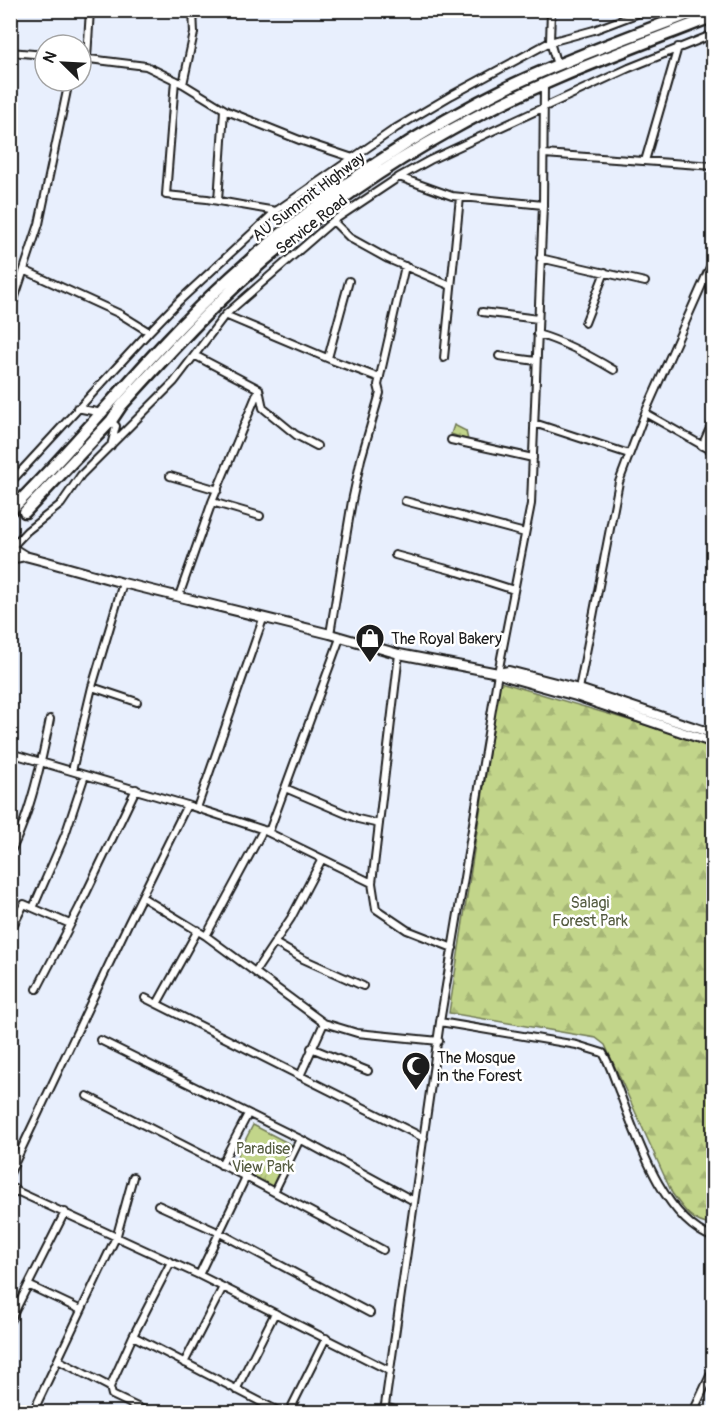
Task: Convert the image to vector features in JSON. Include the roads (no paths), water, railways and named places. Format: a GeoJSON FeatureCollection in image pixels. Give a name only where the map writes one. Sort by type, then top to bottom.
{"type":"FeatureCollection","features":[{"type":"Feature","properties":{"kind":"main road","name":"AU Summit Highway"},"geometry":{"type":"LineString","coordinates":[[10,511],[203,303],[303,215],[373,165],[477,103],[557,65],[699,10]]}},
{"type":"Feature","properties":{"kind":"main road","name":"AU Summit Highway"},"geometry":{"type":"LineString","coordinates":[[26,512],[214,307],[310,223],[382,172],[450,130],[544,84],[626,49],[714,16]]}},
{"type":"Feature","properties":{"kind":"street"},"geometry":{"type":"LineString","coordinates":[[87,33],[90,10]]}},
{"type":"Feature","properties":{"kind":"street"},"geometry":{"type":"LineString","coordinates":[[183,84],[194,39],[193,10]]}},
{"type":"Feature","properties":{"kind":"street"},"geometry":{"type":"LineString","coordinates":[[551,10],[550,42],[557,65]]}},
{"type":"Feature","properties":{"kind":"street","name":"Service Road"},"geometry":{"type":"LineString","coordinates":[[10,483],[77,408],[179,301],[276,211],[396,128],[452,94],[550,42],[594,30],[647,10]]}},
{"type":"Feature","properties":{"kind":"street","name":"Service Road"},"geometry":{"type":"LineString","coordinates":[[11,548],[27,531],[60,504],[81,475],[174,382],[225,315],[333,221],[399,177],[545,106],[678,47],[714,34]]}},
{"type":"Feature","properties":{"kind":"street"},"geometry":{"type":"LineString","coordinates":[[645,161],[678,47]]}},
{"type":"Feature","properties":{"kind":"street"},"geometry":{"type":"LineString","coordinates":[[10,52],[33,54]]}},
{"type":"Feature","properties":{"kind":"street"},"geometry":{"type":"LineString","coordinates":[[93,59],[146,66],[183,84],[224,110],[302,141],[353,158]]}},
{"type":"Feature","properties":{"kind":"street"},"geometry":{"type":"LineString","coordinates":[[175,80],[166,195],[276,211]]}},
{"type":"Feature","properties":{"kind":"street"},"geometry":{"type":"LineString","coordinates":[[401,1413],[385,1410],[414,1201],[440,1022],[498,673],[531,504],[543,205],[544,84]]}},
{"type":"Feature","properties":{"kind":"street"},"geometry":{"type":"LineString","coordinates":[[10,312],[39,224],[66,93]]}},
{"type":"Feature","properties":{"kind":"street"},"geometry":{"type":"LineString","coordinates":[[218,201],[224,110]]}},
{"type":"Feature","properties":{"kind":"street"},"geometry":{"type":"LineString","coordinates":[[544,154],[714,166]]}},
{"type":"Feature","properties":{"kind":"street"},"geometry":{"type":"LineString","coordinates":[[399,177],[452,196],[543,205]]}},
{"type":"Feature","properties":{"kind":"street"},"geometry":{"type":"LineString","coordinates":[[444,358],[460,197]]}},
{"type":"Feature","properties":{"kind":"street"},"geometry":{"type":"LineString","coordinates":[[333,221],[350,238],[405,266],[452,286]]}},
{"type":"Feature","properties":{"kind":"street"},"geometry":{"type":"LineString","coordinates":[[540,258],[645,282]]}},
{"type":"Feature","properties":{"kind":"street"},"geometry":{"type":"LineString","coordinates":[[579,689],[620,482],[628,454],[714,258]]}},
{"type":"Feature","properties":{"kind":"street"},"geometry":{"type":"LineString","coordinates":[[330,634],[352,501],[361,459],[380,393],[378,385],[405,266]]}},
{"type":"Feature","properties":{"kind":"street"},"geometry":{"type":"LineString","coordinates":[[24,270],[120,314],[149,332]]}},
{"type":"Feature","properties":{"kind":"street"},"geometry":{"type":"LineString","coordinates":[[585,323],[605,273]]}},
{"type":"Feature","properties":{"kind":"street"},"geometry":{"type":"LineString","coordinates":[[328,358],[349,281]]}},
{"type":"Feature","properties":{"kind":"street"},"geometry":{"type":"LineString","coordinates":[[482,312],[538,318]]}},
{"type":"Feature","properties":{"kind":"street"},"geometry":{"type":"LineString","coordinates":[[225,315],[380,378]]}},
{"type":"Feature","properties":{"kind":"street"},"geometry":{"type":"LineString","coordinates":[[537,334],[585,352],[614,370]]}},
{"type":"Feature","properties":{"kind":"street"},"geometry":{"type":"LineString","coordinates":[[196,356],[259,389]]}},
{"type":"Feature","properties":{"kind":"street"},"geometry":{"type":"LineString","coordinates":[[499,356],[536,362]]}},
{"type":"Feature","properties":{"kind":"street"},"geometry":{"type":"LineString","coordinates":[[259,389],[263,408],[296,435],[317,446]]}},
{"type":"Feature","properties":{"kind":"street"},"geometry":{"type":"LineString","coordinates":[[179,596],[213,502],[259,389]]}},
{"type":"Feature","properties":{"kind":"street"},"geometry":{"type":"LineString","coordinates":[[77,408],[101,412],[116,426],[111,446]]}},
{"type":"Feature","properties":{"kind":"street"},"geometry":{"type":"LineString","coordinates":[[645,413],[714,452]]}},
{"type":"Feature","properties":{"kind":"street"},"geometry":{"type":"LineString","coordinates":[[702,446],[714,419]]}},
{"type":"Feature","properties":{"kind":"street"},"geometry":{"type":"LineString","coordinates":[[534,423],[628,454]]}},
{"type":"Feature","properties":{"kind":"street"},"geometry":{"type":"LineString","coordinates":[[451,440],[533,459]]}},
{"type":"Feature","properties":{"kind":"street"},"geometry":{"type":"LineString","coordinates":[[170,476],[218,490]]}},
{"type":"Feature","properties":{"kind":"street"},"geometry":{"type":"LineString","coordinates":[[405,501],[525,533]]}},
{"type":"Feature","properties":{"kind":"street"},"geometry":{"type":"LineString","coordinates":[[213,502],[260,516]]}},
{"type":"Feature","properties":{"kind":"street"},"geometry":{"type":"LineString","coordinates":[[11,548],[25,556],[123,583],[330,634],[399,654],[498,673],[576,696],[714,743]]}},
{"type":"Feature","properties":{"kind":"street"},"geometry":{"type":"LineString","coordinates":[[395,555],[514,590]]}},
{"type":"Feature","properties":{"kind":"street"},"geometry":{"type":"LineString","coordinates":[[10,559],[25,556]]}},
{"type":"Feature","properties":{"kind":"street"},"geometry":{"type":"LineString","coordinates":[[72,771],[92,687],[123,583]]}},
{"type":"Feature","properties":{"kind":"street"},"geometry":{"type":"LineString","coordinates":[[197,808],[263,619]]}},
{"type":"Feature","properties":{"kind":"street"},"geometry":{"type":"LineString","coordinates":[[206,936],[262,832],[270,829],[340,638]]}},
{"type":"Feature","properties":{"kind":"street"},"geometry":{"type":"LineString","coordinates":[[399,654],[372,883],[376,909],[407,930],[453,948]]}},
{"type":"Feature","properties":{"kind":"street"},"geometry":{"type":"LineString","coordinates":[[498,673],[509,671],[579,689],[714,734]]}},
{"type":"Feature","properties":{"kind":"street"},"geometry":{"type":"LineString","coordinates":[[92,687],[137,702]]}},
{"type":"Feature","properties":{"kind":"street"},"geometry":{"type":"LineString","coordinates":[[10,853],[27,808],[50,719]]}},
{"type":"Feature","properties":{"kind":"street"},"geometry":{"type":"LineString","coordinates":[[10,753],[188,805],[265,832],[372,883]]}},
{"type":"Feature","properties":{"kind":"street"},"geometry":{"type":"LineString","coordinates":[[33,908],[65,835],[85,775]]}},
{"type":"Feature","properties":{"kind":"street"},"geometry":{"type":"LineString","coordinates":[[285,788],[358,819],[379,824]]}},
{"type":"Feature","properties":{"kind":"street"},"geometry":{"type":"LineString","coordinates":[[37,989],[136,789]]}},
{"type":"Feature","properties":{"kind":"street"},"geometry":{"type":"LineString","coordinates":[[10,1173],[188,805]]}},
{"type":"Feature","properties":{"kind":"street"},"geometry":{"type":"LineString","coordinates":[[255,972],[291,918],[322,859]]}},
{"type":"Feature","properties":{"kind":"street"},"geometry":{"type":"LineString","coordinates":[[142,897],[198,930],[324,1023],[357,1034],[439,1041]]}},
{"type":"Feature","properties":{"kind":"street"},"geometry":{"type":"LineString","coordinates":[[10,933],[24,904],[70,924]]}},
{"type":"Feature","properties":{"kind":"street"},"geometry":{"type":"LineString","coordinates":[[157,1004],[198,930]]}},
{"type":"Feature","properties":{"kind":"street"},"geometry":{"type":"LineString","coordinates":[[275,943],[303,959],[363,986]]}},
{"type":"Feature","properties":{"kind":"street"},"geometry":{"type":"LineString","coordinates":[[145,998],[424,1138]]}},
{"type":"Feature","properties":{"kind":"street"},"geometry":{"type":"LineString","coordinates":[[440,1022],[577,1045],[603,1053],[634,1134],[661,1186],[695,1229],[714,1238]]}},
{"type":"Feature","properties":{"kind":"street"},"geometry":{"type":"LineString","coordinates":[[300,1076],[324,1023]]}},
{"type":"Feature","properties":{"kind":"street"},"geometry":{"type":"LineString","coordinates":[[100,1040],[300,1139],[414,1201]]}},
{"type":"Feature","properties":{"kind":"street"},"geometry":{"type":"LineString","coordinates":[[311,1048],[368,1071]]}},
{"type":"Feature","properties":{"kind":"street"},"geometry":{"type":"LineString","coordinates":[[87,1096],[383,1250]]}},
{"type":"Feature","properties":{"kind":"street"},"geometry":{"type":"LineString","coordinates":[[220,1165],[248,1114]]}},
{"type":"Feature","properties":{"kind":"street"},"geometry":{"type":"LineString","coordinates":[[274,1192],[300,1139]]}},
{"type":"Feature","properties":{"kind":"street"},"geometry":{"type":"LineString","coordinates":[[33,1413],[117,1236],[133,1177]]}},
{"type":"Feature","properties":{"kind":"street"},"geometry":{"type":"LineString","coordinates":[[199,1275],[246,1177]]}},
{"type":"Feature","properties":{"kind":"street"},"geometry":{"type":"LineString","coordinates":[[10,1199],[13,1188],[199,1275],[390,1371]]}},
{"type":"Feature","properties":{"kind":"street"},"geometry":{"type":"LineString","coordinates":[[158,1205],[220,1233],[370,1313]]}},
{"type":"Feature","properties":{"kind":"street"},"geometry":{"type":"LineString","coordinates":[[10,1321],[65,1212]]}},
{"type":"Feature","properties":{"kind":"street"},"geometry":{"type":"LineString","coordinates":[[148,1413],[112,1395],[110,1387],[171,1262]]}},
{"type":"Feature","properties":{"kind":"street"},"geometry":{"type":"LineString","coordinates":[[28,1285],[81,1310]]}},
{"type":"Feature","properties":{"kind":"street"},"geometry":{"type":"LineString","coordinates":[[184,1364],[223,1287]]}},
{"type":"Feature","properties":{"kind":"street"},"geometry":{"type":"LineString","coordinates":[[236,1390],[275,1313]]}},
{"type":"Feature","properties":{"kind":"street"},"geometry":{"type":"LineString","coordinates":[[133,1336],[280,1413]]}},
{"type":"Feature","properties":{"kind":"street"},"geometry":{"type":"LineString","coordinates":[[290,1413],[326,1338]]}},
{"type":"Feature","properties":{"kind":"street"},"geometry":{"type":"LineString","coordinates":[[58,1360],[110,1387]]}},
{"type":"Feature","properties":{"kind":"street"},"geometry":{"type":"LineString","coordinates":[[693,1413],[714,1366]]}},
{"type":"Feature","properties":{"kind":"place","name":"The Royal Bakery"},"geometry":{"type":"Point","coordinates":[370,664]}},
{"type":"Feature","properties":{"kind":"place","name":"The Mosque in the Forest"},"geometry":{"type":"Point","coordinates":[416,1092]}},
{"type":"Feature","properties":{"kind":"park label","name":"Salagi Forest Park"},"geometry":{"type":"Point","coordinates":[590,911]}},
{"type":"Feature","properties":{"kind":"park label","name":"Paradise View Park"},"geometry":{"type":"Point","coordinates":[263,1157]}}]}
